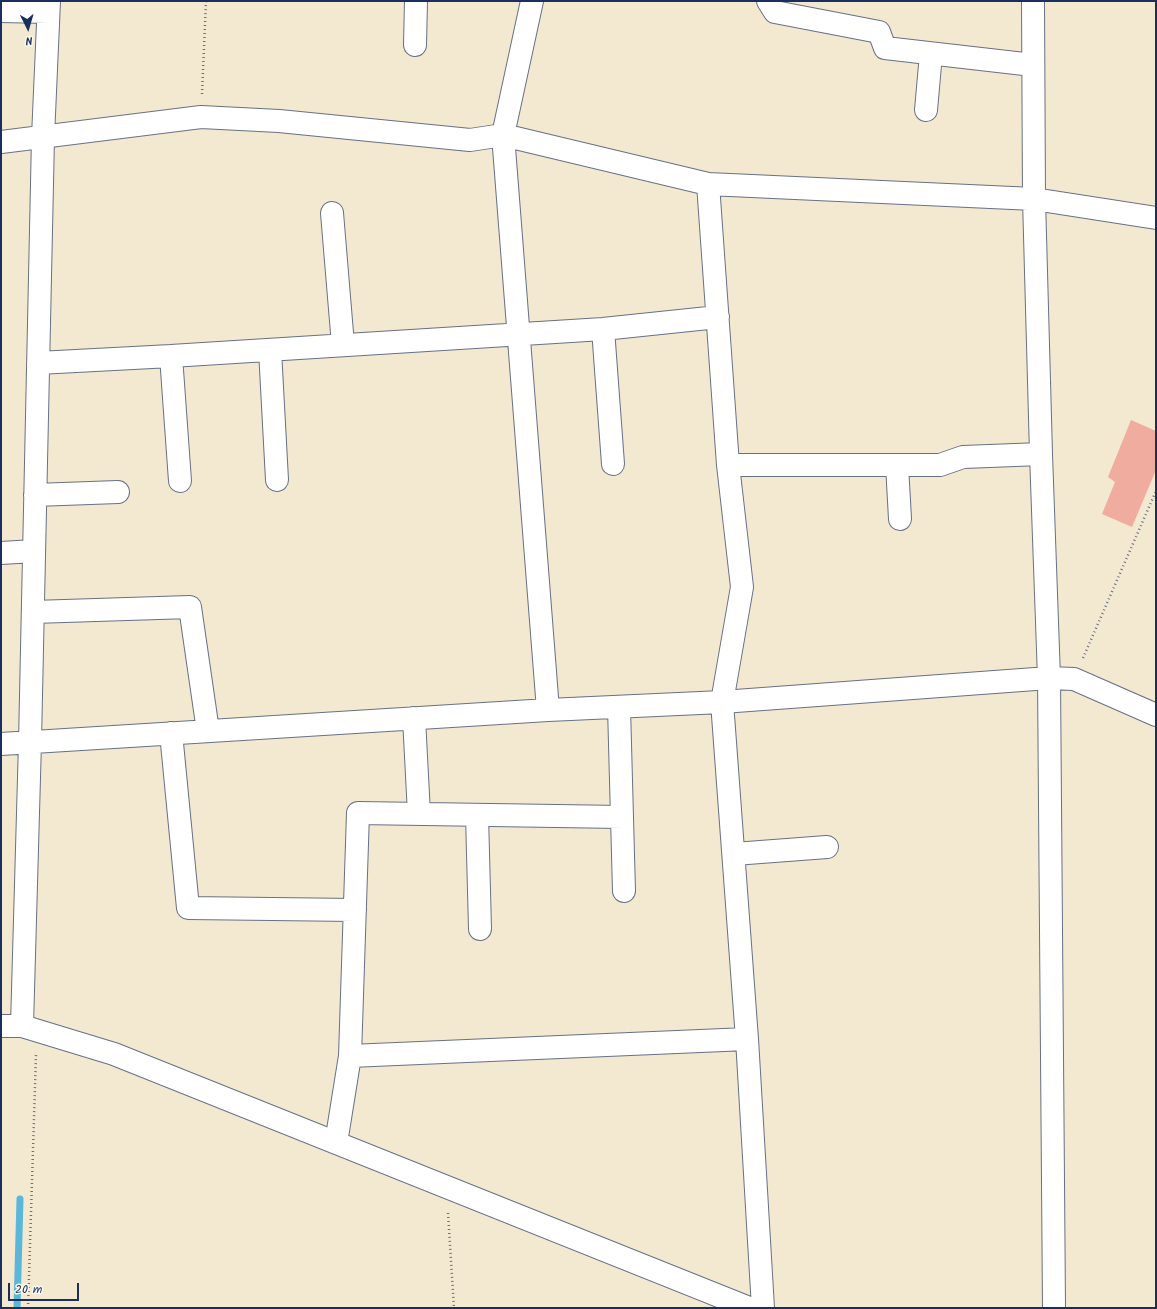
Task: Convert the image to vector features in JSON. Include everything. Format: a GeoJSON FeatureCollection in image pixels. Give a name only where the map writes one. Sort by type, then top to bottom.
{"type":"FeatureCollection","features":[{"type":"Feature","properties":{"kind":"street"},"geometry":{"type":"LineString","coordinates":[[415,45],[416,1]]}},
{"type":"Feature","properties":{"kind":"street"},"geometry":{"type":"LineString","coordinates":[[532,1],[503,135],[548,710]]}},
{"type":"Feature","properties":{"kind":"street"},"geometry":{"type":"LineString","coordinates":[[768,1],[775,12],[879,32],[885,48],[1033,65]]}},
{"type":"Feature","properties":{"kind":"street"},"geometry":{"type":"LineString","coordinates":[[1033,1],[1034,199],[1049,678],[1054,1308]]}},
{"type":"Feature","properties":{"kind":"street"},"geometry":{"type":"LineString","coordinates":[[1,11],[49,6],[43,137],[30,742],[20,1028],[114,1054],[749,1308]]}},
{"type":"Feature","properties":{"kind":"street"},"geometry":{"type":"LineString","coordinates":[[926,110],[931,54]]}},
{"type":"Feature","properties":{"kind":"street"},"geometry":{"type":"LineString","coordinates":[[1,142],[201,117],[279,120],[470,140],[503,135],[708,184],[1034,199],[1156,218]]}},
{"type":"Feature","properties":{"kind":"street"},"geometry":{"type":"LineString","coordinates":[[708,184],[728,465],[742,587],[722,702],[747,1039],[763,1308]]}},
{"type":"Feature","properties":{"kind":"street"},"geometry":{"type":"LineString","coordinates":[[332,213],[343,345]]}},
{"type":"Feature","properties":{"kind":"street"},"geometry":{"type":"LineString","coordinates":[[38,363],[603,329],[718,318]]}},
{"type":"Feature","properties":{"kind":"street"},"geometry":{"type":"LineString","coordinates":[[603,329],[613,464]]}},
{"type":"Feature","properties":{"kind":"street"},"geometry":{"type":"LineString","coordinates":[[270,350],[277,480]]}},
{"type":"Feature","properties":{"kind":"street"},"geometry":{"type":"LineString","coordinates":[[171,356],[180,481]]}},
{"type":"Feature","properties":{"kind":"street"},"geometry":{"type":"LineString","coordinates":[[728,465],[940,465],[963,457],[1041,454]]}},
{"type":"Feature","properties":{"kind":"street"},"geometry":{"type":"LineString","coordinates":[[897,465],[900,519]]}},
{"type":"Feature","properties":{"kind":"street"},"geometry":{"type":"LineString","coordinates":[[35,495],[118,492]]}},
{"type":"Feature","properties":{"kind":"street"},"geometry":{"type":"LineString","coordinates":[[1,553],[34,551]]}},
{"type":"Feature","properties":{"kind":"street"},"geometry":{"type":"LineString","coordinates":[[33,612],[190,607],[208,731]]}},
{"type":"Feature","properties":{"kind":"street"},"geometry":{"type":"LineString","coordinates":[[1,744],[548,710],[722,702],[1049,678],[1074,679],[1156,715]]}},
{"type":"Feature","properties":{"kind":"street"},"geometry":{"type":"LineString","coordinates":[[619,707],[624,891]]}},
{"type":"Feature","properties":{"kind":"street"},"geometry":{"type":"LineString","coordinates":[[414,718],[419,814]]}},
{"type":"Feature","properties":{"kind":"street"},"geometry":{"type":"LineString","coordinates":[[172,733],[188,908],[355,910]]}},
{"type":"Feature","properties":{"kind":"street"},"geometry":{"type":"LineString","coordinates":[[336,1143],[350,1056],[358,813],[622,817]]}},
{"type":"Feature","properties":{"kind":"street"},"geometry":{"type":"LineString","coordinates":[[477,815],[480,929]]}},
{"type":"Feature","properties":{"kind":"street"},"geometry":{"type":"LineString","coordinates":[[734,854],[827,847]]}},
{"type":"Feature","properties":{"kind":"street"},"geometry":{"type":"LineString","coordinates":[[350,1056],[747,1039]]}},
{"type":"Feature","properties":{"kind":"path"},"geometry":{"type":"LineString","coordinates":[[201,117],[206,1]]}},
{"type":"Feature","properties":{"kind":"path"},"geometry":{"type":"LineString","coordinates":[[1074,679],[1156,491]]}},
{"type":"Feature","properties":{"kind":"path"},"geometry":{"type":"LineString","coordinates":[[20,1028],[36,1044],[28,1308]]}},
{"type":"Feature","properties":{"kind":"path"},"geometry":{"type":"LineString","coordinates":[[447,1187],[454,1308]]}},
{"type":"Feature","properties":{"kind":"building"},"geometry":{"type":"Polygon","coordinates":[[[1131,420],[1156,431],[1156,470],[1132,527],[1102,514],[1115,482],[1108,477],[1131,420]]]}},
{"type":"Feature","properties":{"kind":"waterway"},"geometry":{"type":"LineString","coordinates":[[17,1308],[20,1199]]}}]}
